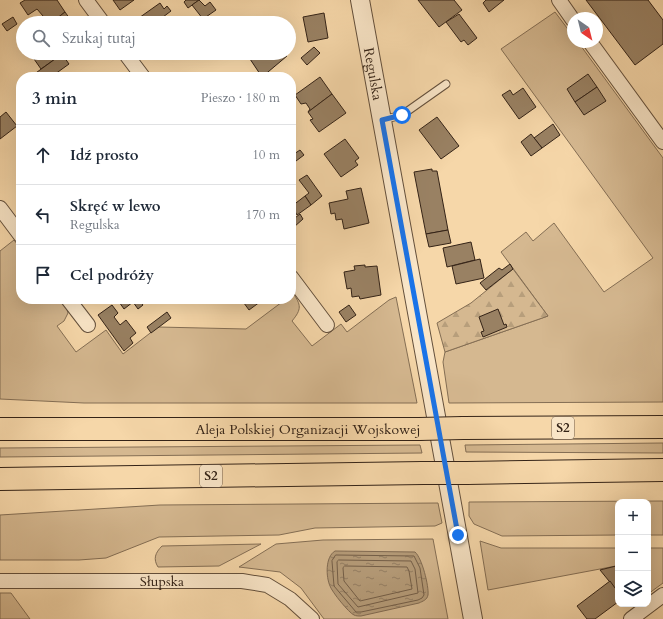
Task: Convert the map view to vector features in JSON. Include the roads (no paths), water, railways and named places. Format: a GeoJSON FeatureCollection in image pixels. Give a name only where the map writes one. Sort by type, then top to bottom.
{"type":"FeatureCollection","features":[{"type":"Feature","properties":{"kind":"highway","name":"Aleja Polskiej Organizacji Wojskowej"},"geometry":{"type":"LineString","coordinates":[[0,430],[663,427]]}},
{"type":"Feature","properties":{"kind":"highway","name":"S2"},"geometry":{"type":"LineString","coordinates":[[0,479],[663,470]]}},
{"type":"Feature","properties":{"kind":"street"},"geometry":{"type":"LineString","coordinates":[[86,0],[98,16]]}},
{"type":"Feature","properties":{"kind":"street","name":"Regulska"},"geometry":{"type":"LineString","coordinates":[[360,0],[473,619]]}},
{"type":"Feature","properties":{"kind":"street"},"geometry":{"type":"LineString","coordinates":[[559,0],[567,12]]}},
{"type":"Feature","properties":{"kind":"street"},"geometry":{"type":"LineString","coordinates":[[594,48],[663,142]]}},
{"type":"Feature","properties":{"kind":"street"},"geometry":{"type":"LineString","coordinates":[[130,60],[139,72]]}},
{"type":"Feature","properties":{"kind":"street"},"geometry":{"type":"LineString","coordinates":[[0,208],[16,229]]}},
{"type":"Feature","properties":{"kind":"street"},"geometry":{"type":"LineString","coordinates":[[296,284],[327,325]]}},
{"type":"Feature","properties":{"kind":"street"},"geometry":{"type":"LineString","coordinates":[[72,304],[88,325]]}},
{"type":"Feature","properties":{"kind":"street","name":"Słupska"},"geometry":{"type":"LineString","coordinates":[[0,581],[242,581],[267,585],[290,599],[312,619]]}},
{"type":"Feature","properties":{"kind":"street"},"geometry":{"type":"LineString","coordinates":[[631,619],[663,595]]}},
{"type":"Feature","properties":{"kind":"lane"},"geometry":{"type":"LineString","coordinates":[[382,120],[402,115],[446,84]]}},
{"type":"Feature","properties":{"kind":"water"},"geometry":{"type":"Polygon","coordinates":[[[335,551],[415,552],[418,555],[424,572],[428,591],[427,598],[419,603],[361,616],[354,615],[331,589],[327,567],[329,558],[335,551]]]}}]}
